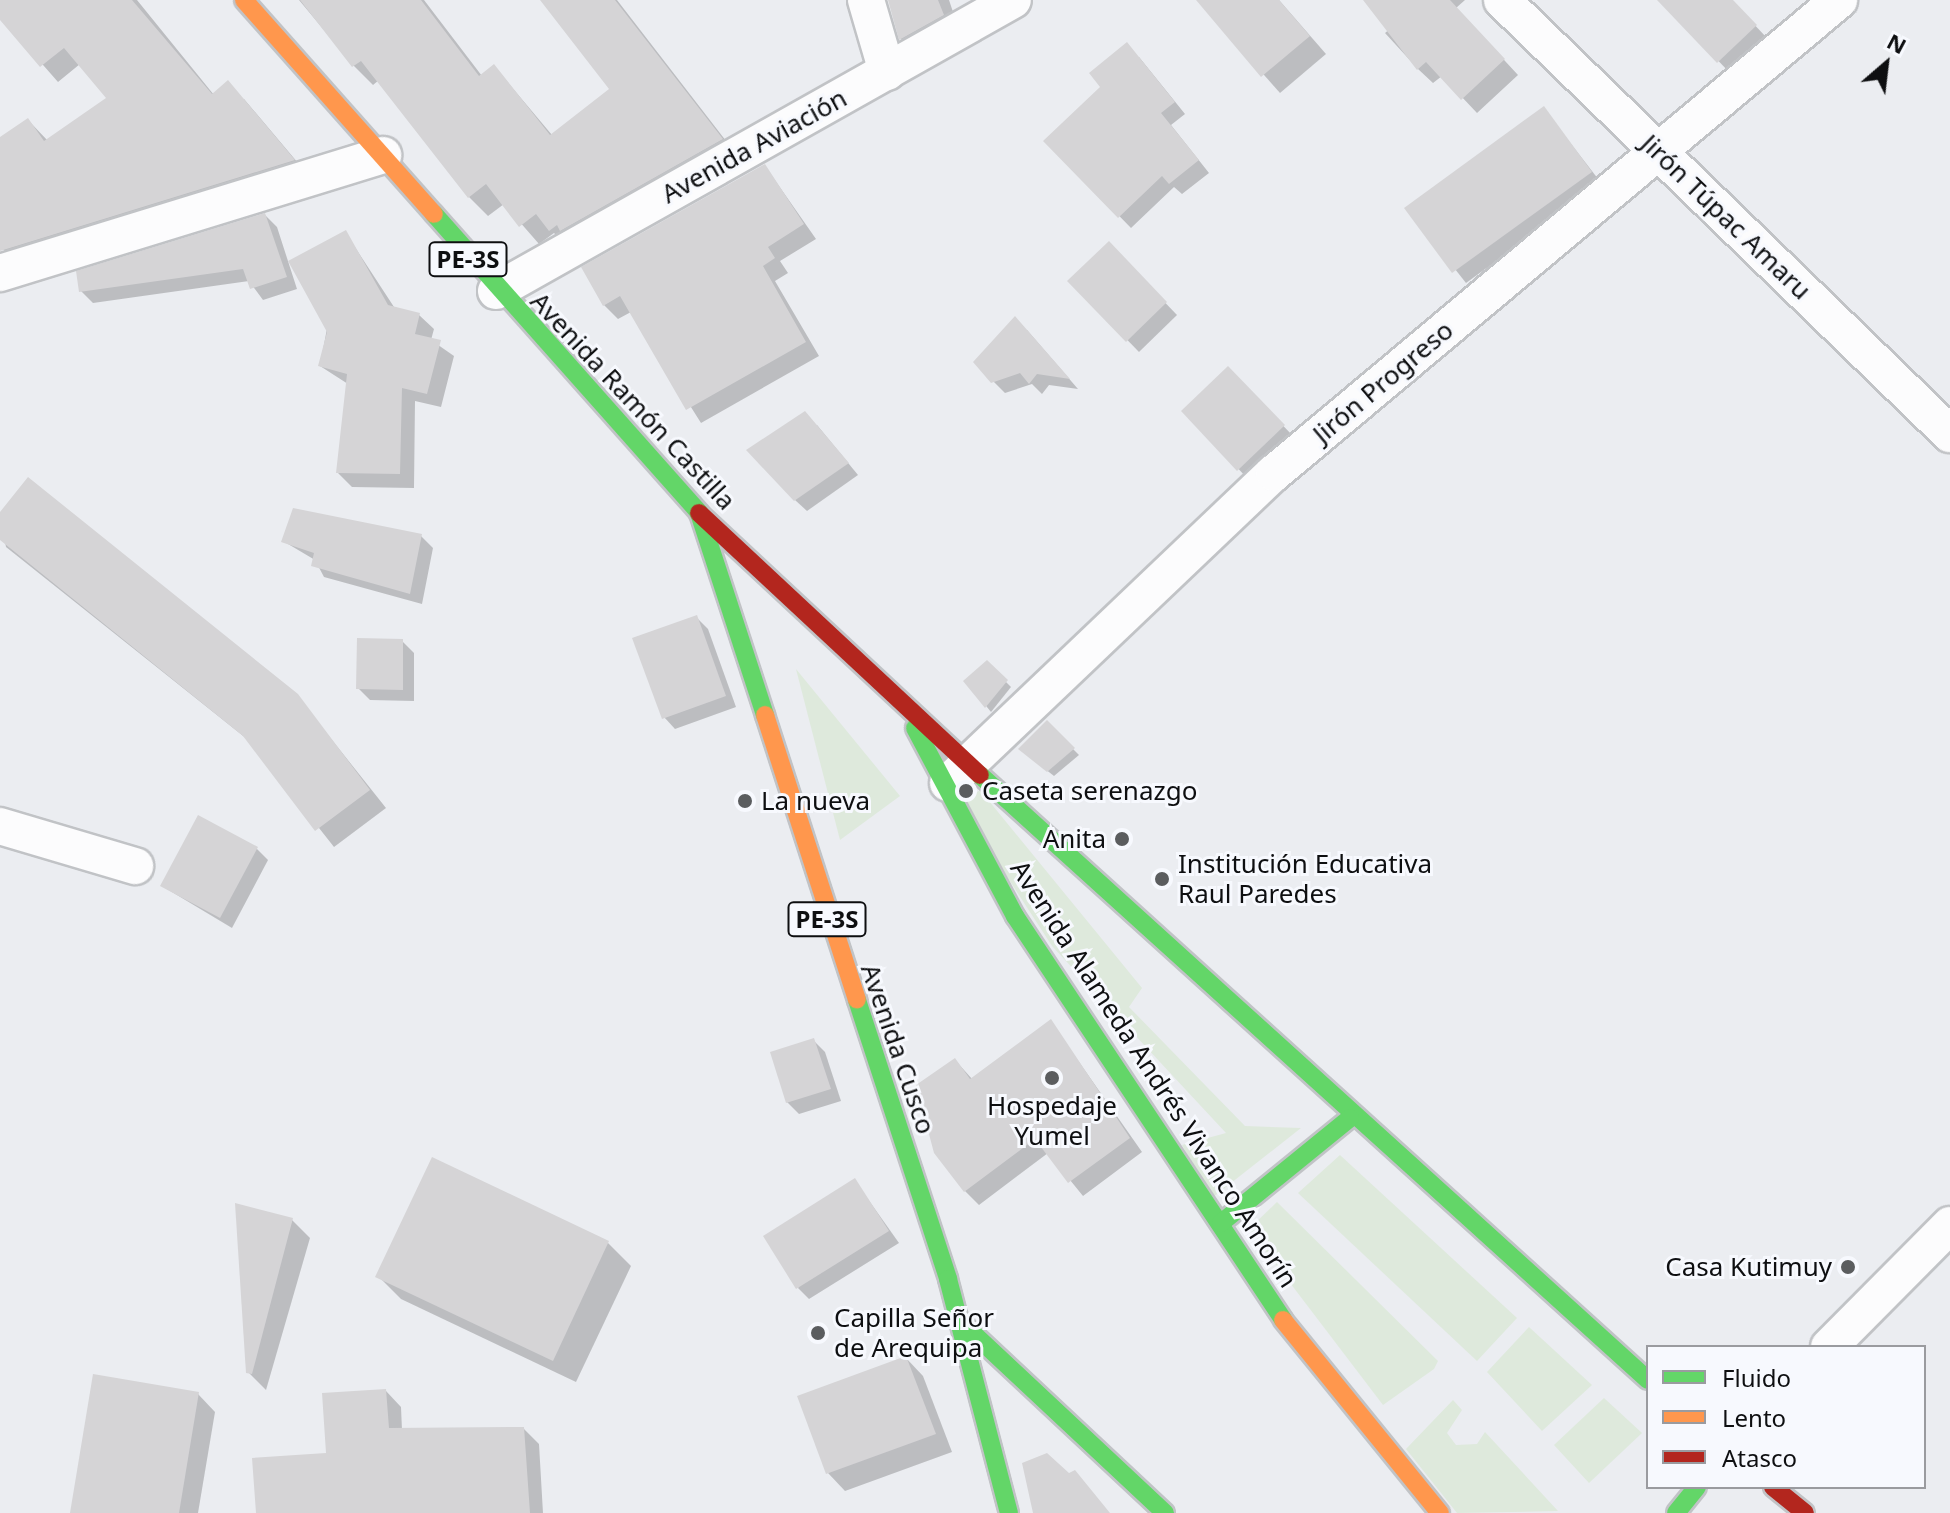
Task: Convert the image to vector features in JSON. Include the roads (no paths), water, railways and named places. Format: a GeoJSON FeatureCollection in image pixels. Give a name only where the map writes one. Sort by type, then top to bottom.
{"type":"FeatureCollection","features":[{"type":"Feature","properties":{"kind":"main road","name":"Avenida Ramón Castilla"},"geometry":{"type":"LineString","coordinates":[[244,0],[383,155],[496,291],[699,513],[906,712]]}},
{"type":"Feature","properties":{"kind":"main road","name":"Avenida Cusco"},"geometry":{"type":"LineString","coordinates":[[699,513],[962,1323],[1009,1513]]}},
{"type":"Feature","properties":{"kind":"main road","name":"Avenida Alameda Andrés Vivanco Amorín"},"geometry":{"type":"LineString","coordinates":[[906,712],[958,774],[1646,1378]]}},
{"type":"Feature","properties":{"kind":"main road","name":"Avenida Alameda Andrés Vivanco Amorín"},"geometry":{"type":"LineString","coordinates":[[906,712],[958,774],[1015,916],[1221,1223],[1259,1290],[1440,1513]]}},
{"type":"Feature","properties":{"kind":"main road"},"geometry":{"type":"LineString","coordinates":[[1221,1223],[1350,1118]]}},
{"type":"Feature","properties":{"kind":"main road"},"geometry":{"type":"LineString","coordinates":[[962,1323],[1165,1513]]}},
{"type":"Feature","properties":{"kind":"main road"},"geometry":{"type":"LineString","coordinates":[[1676,1513],[1695,1489]]}},
{"type":"Feature","properties":{"kind":"main road"},"geometry":{"type":"LineString","coordinates":[[1775,1489],[1805,1513]]}},
{"type":"Feature","properties":{"kind":"street"},"geometry":{"type":"LineString","coordinates":[[866,0],[887,72]]}},
{"type":"Feature","properties":{"kind":"street","name":"Avenida Aviación"},"geometry":{"type":"LineString","coordinates":[[496,291],[1013,0]]}},
{"type":"Feature","properties":{"kind":"street","name":"Jirón Túpac Amaru"},"geometry":{"type":"LineString","coordinates":[[1502,0],[1950,434]]}},
{"type":"Feature","properties":{"kind":"street","name":"Jirón Progreso"},"geometry":{"type":"LineString","coordinates":[[958,774],[1274,473],[1660,153],[1839,0]]}},
{"type":"Feature","properties":{"kind":"street"},"geometry":{"type":"LineString","coordinates":[[0,273],[383,155]]}},
{"type":"Feature","properties":{"kind":"street"},"geometry":{"type":"LineString","coordinates":[[0,826],[135,866]]}},
{"type":"Feature","properties":{"kind":"street"},"geometry":{"type":"LineString","coordinates":[[1831,1345],[1950,1225]]}},
{"type":"Feature","properties":{"kind":"place","name":"Caseta serenazgo"},"geometry":{"type":"Point","coordinates":[966,791]}},
{"type":"Feature","properties":{"kind":"place","name":"La nueva"},"geometry":{"type":"Point","coordinates":[745,801]}},
{"type":"Feature","properties":{"kind":"place","name":"Anita"},"geometry":{"type":"Point","coordinates":[1122,839]}},
{"type":"Feature","properties":{"kind":"place","name":"Institución Educativa Raul Paredes"},"geometry":{"type":"Point","coordinates":[1162,879]}},
{"type":"Feature","properties":{"kind":"place","name":"Hospedaje Yumel"},"geometry":{"type":"Point","coordinates":[1052,1078]}},
{"type":"Feature","properties":{"kind":"place","name":"Casa Kutimuy"},"geometry":{"type":"Point","coordinates":[1848,1267]}},
{"type":"Feature","properties":{"kind":"place","name":"Capilla Señor de Arequipa"},"geometry":{"type":"Point","coordinates":[818,1333]}}]}
